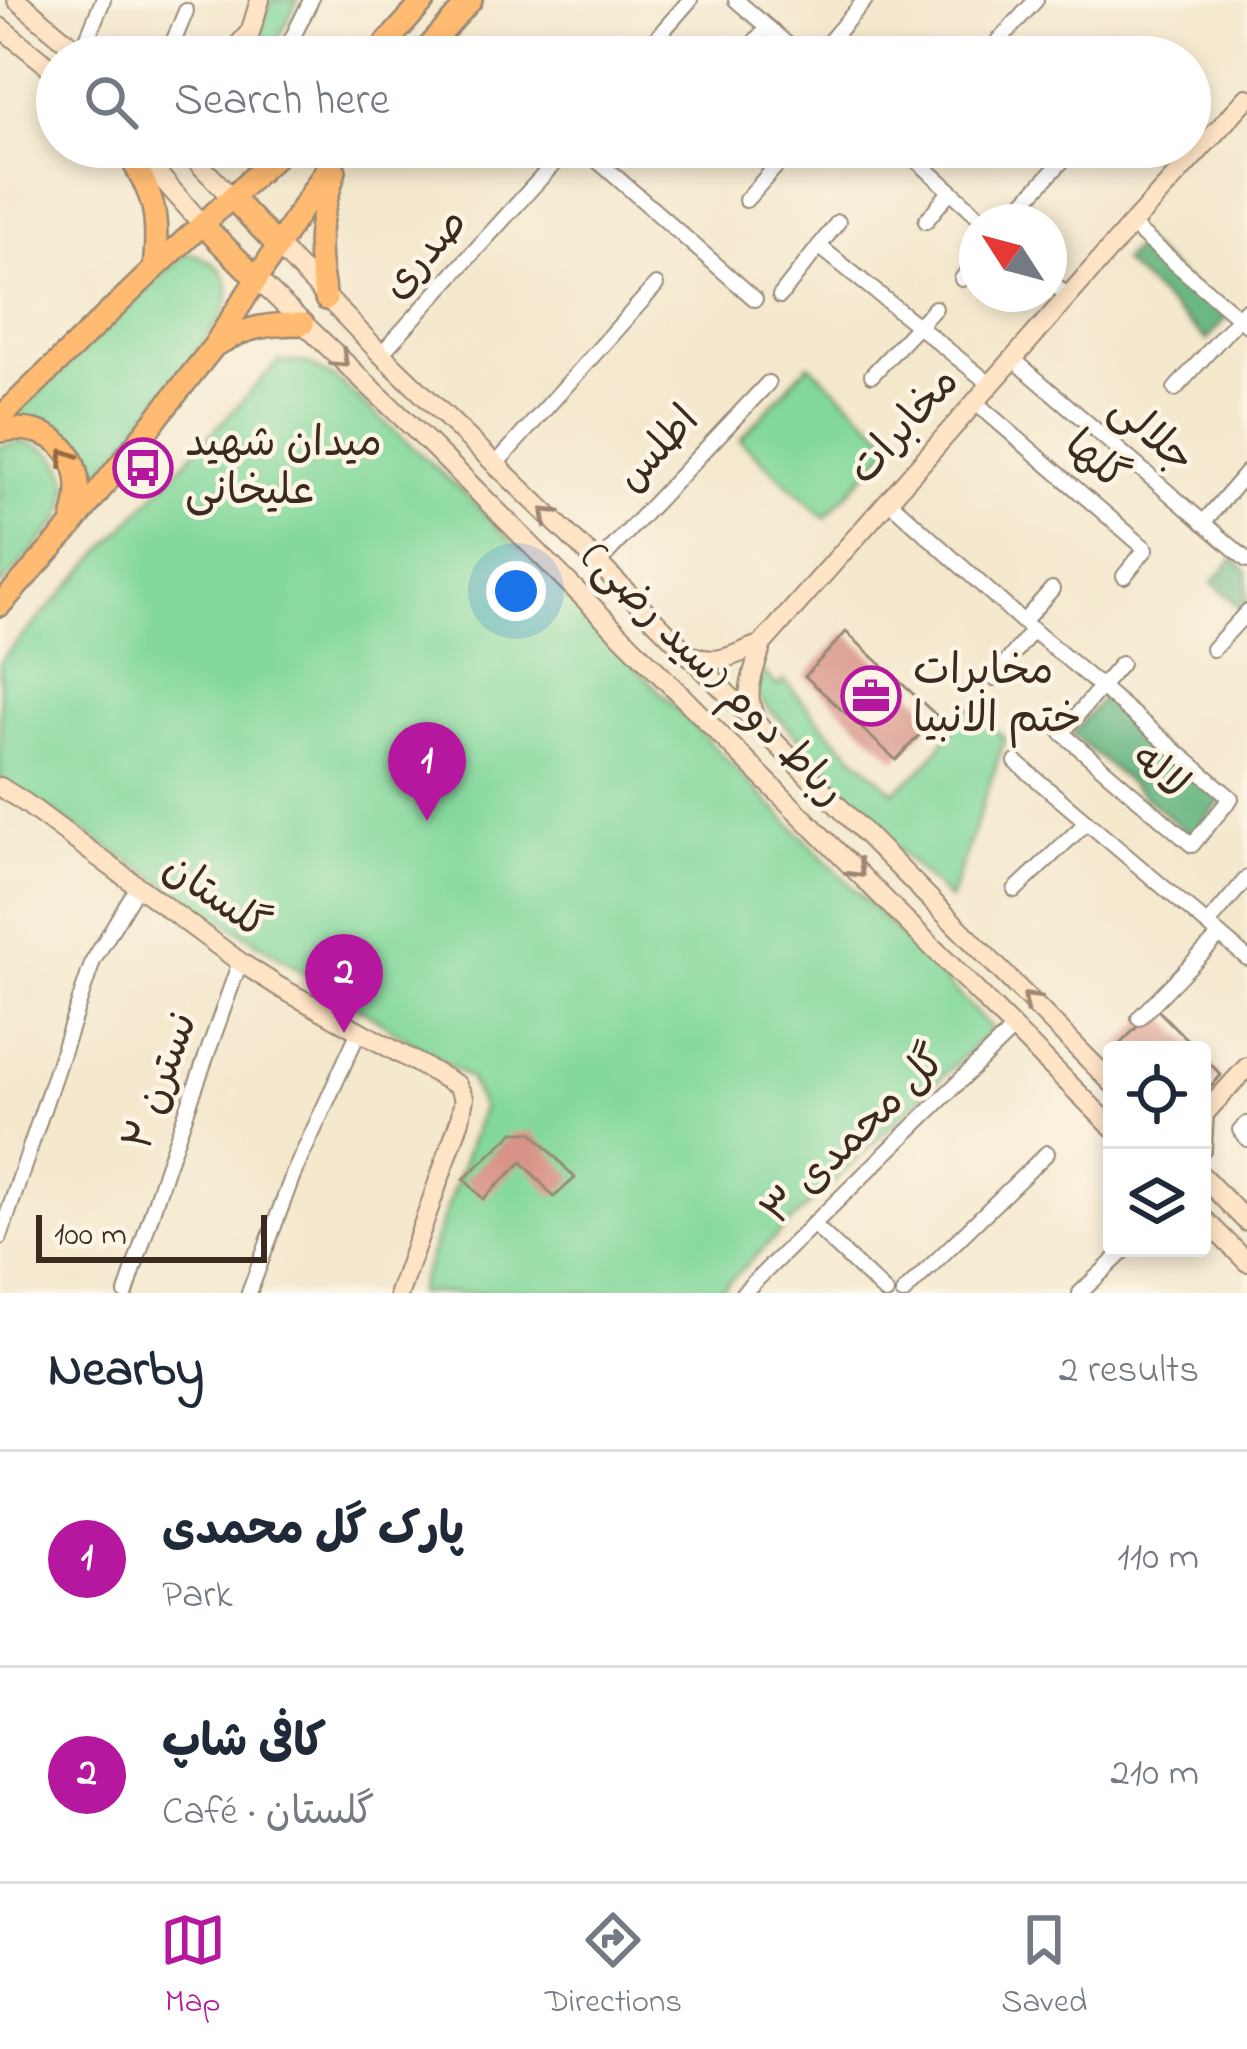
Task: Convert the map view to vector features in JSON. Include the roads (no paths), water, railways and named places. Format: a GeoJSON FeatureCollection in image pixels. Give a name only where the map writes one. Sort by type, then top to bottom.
{"type":"FeatureCollection","features":[{"type":"Feature","properties":{"kind":"main road"},"geometry":{"type":"LineString","coordinates":[[249,36],[260,0]]}},
{"type":"Feature","properties":{"kind":"main road"},"geometry":{"type":"LineString","coordinates":[[392,36],[424,0]]}},
{"type":"Feature","properties":{"kind":"main road"},"geometry":{"type":"LineString","coordinates":[[439,36],[471,0]]}},
{"type":"Feature","properties":{"kind":"main road"},"geometry":{"type":"LineString","coordinates":[[23,2],[61,36]]}},
{"type":"Feature","properties":{"kind":"main road"},"geometry":{"type":"LineString","coordinates":[[0,27],[36,56]]}},
{"type":"Feature","properties":{"kind":"main road","name":"مخابرات"},"geometry":{"type":"LineString","coordinates":[[1211,137],[1247,98]]}},
{"type":"Feature","properties":{"kind":"main road"},"geometry":{"type":"LineString","coordinates":[[140,168],[155,208],[154,268]]}},
{"type":"Feature","properties":{"kind":"main road"},"geometry":{"type":"LineString","coordinates":[[154,168],[257,279]]}},
{"type":"Feature","properties":{"kind":"main road"},"geometry":{"type":"LineString","coordinates":[[156,168],[169,175],[183,168]]}},
{"type":"Feature","properties":{"kind":"main road"},"geometry":{"type":"LineString","coordinates":[[203,168],[278,246]]}},
{"type":"Feature","properties":{"kind":"main road"},"geometry":{"type":"LineString","coordinates":[[0,418],[264,168]]}},
{"type":"Feature","properties":{"kind":"main road"},"geometry":{"type":"LineString","coordinates":[[0,605],[69,530],[214,346],[327,168]]}},
{"type":"Feature","properties":{"kind":"main road"},"geometry":{"type":"LineString","coordinates":[[326,299],[319,268],[319,228],[335,168]]}},
{"type":"Feature","properties":{"kind":"main road","name":"مخابرات"},"geometry":{"type":"LineString","coordinates":[[762,644],[1183,168]]}},
{"type":"Feature","properties":{"kind":"main road","name":"رباط دوم (سید رضی)"},"geometry":{"type":"LineString","coordinates":[[278,246],[1103,1074]]}},
{"type":"Feature","properties":{"kind":"main road","name":"رباط دوم (سید رضی)"},"geometry":{"type":"LineString","coordinates":[[257,279],[393,408],[1103,1117]]}},
{"type":"Feature","properties":{"kind":"main road"},"geometry":{"type":"LineString","coordinates":[[214,346],[263,324],[303,324]]}},
{"type":"Feature","properties":{"kind":"main road"},"geometry":{"type":"LineString","coordinates":[[393,408],[395,398],[413,385]]}},
{"type":"Feature","properties":{"kind":"main road"},"geometry":{"type":"LineString","coordinates":[[0,431],[34,430],[58,441],[69,454],[79,478],[79,498],[69,530]]}},
{"type":"Feature","properties":{"kind":"main road"},"geometry":{"type":"LineString","coordinates":[[688,653],[717,661],[762,644]]}},
{"type":"Feature","properties":{"kind":"main road"},"geometry":{"type":"LineString","coordinates":[[758,724],[748,697],[762,644]]}},
{"type":"Feature","properties":{"kind":"main road","name":"گلستان"},"geometry":{"type":"LineString","coordinates":[[0,787],[240,962],[457,1085],[464,1098],[460,1120],[399,1293]]}},
{"type":"Feature","properties":{"kind":"main road"},"geometry":{"type":"LineString","coordinates":[[1211,1105],[1247,1067]]}},
{"type":"Feature","properties":{"kind":"main road"},"geometry":{"type":"LineString","coordinates":[[1211,1185],[1247,1222]]}},
{"type":"Feature","properties":{"kind":"main road"},"geometry":{"type":"LineString","coordinates":[[1211,1226],[1247,1262]]}},
{"type":"Feature","properties":{"kind":"street"},"geometry":{"type":"LineString","coordinates":[[90,36],[103,0]]}},
{"type":"Feature","properties":{"kind":"street"},"geometry":{"type":"LineString","coordinates":[[293,36],[310,0]]}},
{"type":"Feature","properties":{"kind":"street"},"geometry":{"type":"LineString","coordinates":[[658,36],[690,0]]}},
{"type":"Feature","properties":{"kind":"street"},"geometry":{"type":"LineString","coordinates":[[736,0],[778,36]]}},
{"type":"Feature","properties":{"kind":"street"},"geometry":{"type":"LineString","coordinates":[[834,36],[865,0]]}},
{"type":"Feature","properties":{"kind":"street"},"geometry":{"type":"LineString","coordinates":[[1003,36],[1036,0]]}},
{"type":"Feature","properties":{"kind":"street"},"geometry":{"type":"LineString","coordinates":[[176,36],[187,11]]}},
{"type":"Feature","properties":{"kind":"street"},"geometry":{"type":"LineString","coordinates":[[760,36],[767,27]]}},
{"type":"Feature","properties":{"kind":"street","name":"صدری"},"geometry":{"type":"LineString","coordinates":[[381,354],[550,168]]}},
{"type":"Feature","properties":{"kind":"street"},"geometry":{"type":"LineString","coordinates":[[606,168],[755,299]]}},
{"type":"Feature","properties":{"kind":"street"},"geometry":{"type":"LineString","coordinates":[[746,200],[775,168]]}},
{"type":"Feature","properties":{"kind":"street"},"geometry":{"type":"LineString","coordinates":[[925,168],[965,204]]}},
{"type":"Feature","properties":{"kind":"street"},"geometry":{"type":"LineString","coordinates":[[1023,204],[1056,168]]}},
{"type":"Feature","properties":{"kind":"street"},"geometry":{"type":"LineString","coordinates":[[926,221],[950,191]]}},
{"type":"Feature","properties":{"kind":"street"},"geometry":{"type":"LineString","coordinates":[[781,296],[838,222]]}},
{"type":"Feature","properties":{"kind":"street"},"geometry":{"type":"LineString","coordinates":[[1131,225],[1244,317],[1175,389]]}},
{"type":"Feature","properties":{"kind":"street"},"geometry":{"type":"LineString","coordinates":[[819,246],[990,384]]}},
{"type":"Feature","properties":{"kind":"street"},"geometry":{"type":"LineString","coordinates":[[496,464],[656,285]]}},
{"type":"Feature","properties":{"kind":"street"},"geometry":{"type":"LineString","coordinates":[[872,374],[935,308]]}},
{"type":"Feature","properties":{"kind":"street","name":"جلالی"},"geometry":{"type":"LineString","coordinates":[[1012,359],[1247,560]]}},
{"type":"Feature","properties":{"kind":"street","name":"اطلس"},"geometry":{"type":"LineString","coordinates":[[598,563],[768,383]]}},
{"type":"Feature","properties":{"kind":"street","name":"گلها"},"geometry":{"type":"LineString","coordinates":[[975,402],[1146,550],[1124,576]]}},
{"type":"Feature","properties":{"kind":"street"},"geometry":{"type":"LineString","coordinates":[[1203,523],[1247,472]]}},
{"type":"Feature","properties":{"kind":"street","name":"لاله"},"geometry":{"type":"LineString","coordinates":[[887,500],[1028,626],[1101,687],[1231,798],[1192,844],[1062,733],[1101,687],[1121,664]]}},
{"type":"Feature","properties":{"kind":"street"},"geometry":{"type":"LineString","coordinates":[[994,678],[1052,589]]}},
{"type":"Feature","properties":{"kind":"street"},"geometry":{"type":"LineString","coordinates":[[1213,649],[1247,612]]}},
{"type":"Feature","properties":{"kind":"street"},"geometry":{"type":"LineString","coordinates":[[1016,762],[1247,958]]}},
{"type":"Feature","properties":{"kind":"street"},"geometry":{"type":"LineString","coordinates":[[1015,890],[1087,822]]}},
{"type":"Feature","properties":{"kind":"street"},"geometry":{"type":"LineString","coordinates":[[1139,1018],[1214,929],[1247,878]]}},
{"type":"Feature","properties":{"kind":"street"},"geometry":{"type":"LineString","coordinates":[[0,1237],[93,961],[136,887]]}},
{"type":"Feature","properties":{"kind":"street","name":"نسترن ۲"},"geometry":{"type":"LineString","coordinates":[[126,1293],[240,962]]}},
{"type":"Feature","properties":{"kind":"street","name":"گل محمدی ۳"},"geometry":{"type":"LineString","coordinates":[[743,1293],[1014,1028]]}},
{"type":"Feature","properties":{"kind":"street"},"geometry":{"type":"LineString","coordinates":[[249,1293],[293,1174],[359,1030]]}},
{"type":"Feature","properties":{"kind":"street"},"geometry":{"type":"LineString","coordinates":[[903,1293],[1047,1153]]}},
{"type":"Feature","properties":{"kind":"street"},"geometry":{"type":"LineString","coordinates":[[813,1224],[886,1293]]}},
{"type":"Feature","properties":{"kind":"street"},"geometry":{"type":"LineString","coordinates":[[1081,1293],[1118,1257]]}},
{"type":"Feature","properties":{"kind":"place","name":"میدان شهید علیخانی"},"geometry":{"type":"Point","coordinates":[143,468]}},
{"type":"Feature","properties":{"kind":"place","name":"مخابرات ختم الانبیا"},"geometry":{"type":"Point","coordinates":[871,696]}},
{"type":"Feature","properties":{"kind":"place","name":"پارک گل محمدی"},"geometry":{"type":"Point","coordinates":[427,821]}},
{"type":"Feature","properties":{"kind":"place","name":"کافی شاپ"},"geometry":{"type":"Point","coordinates":[344,1033]}}]}
